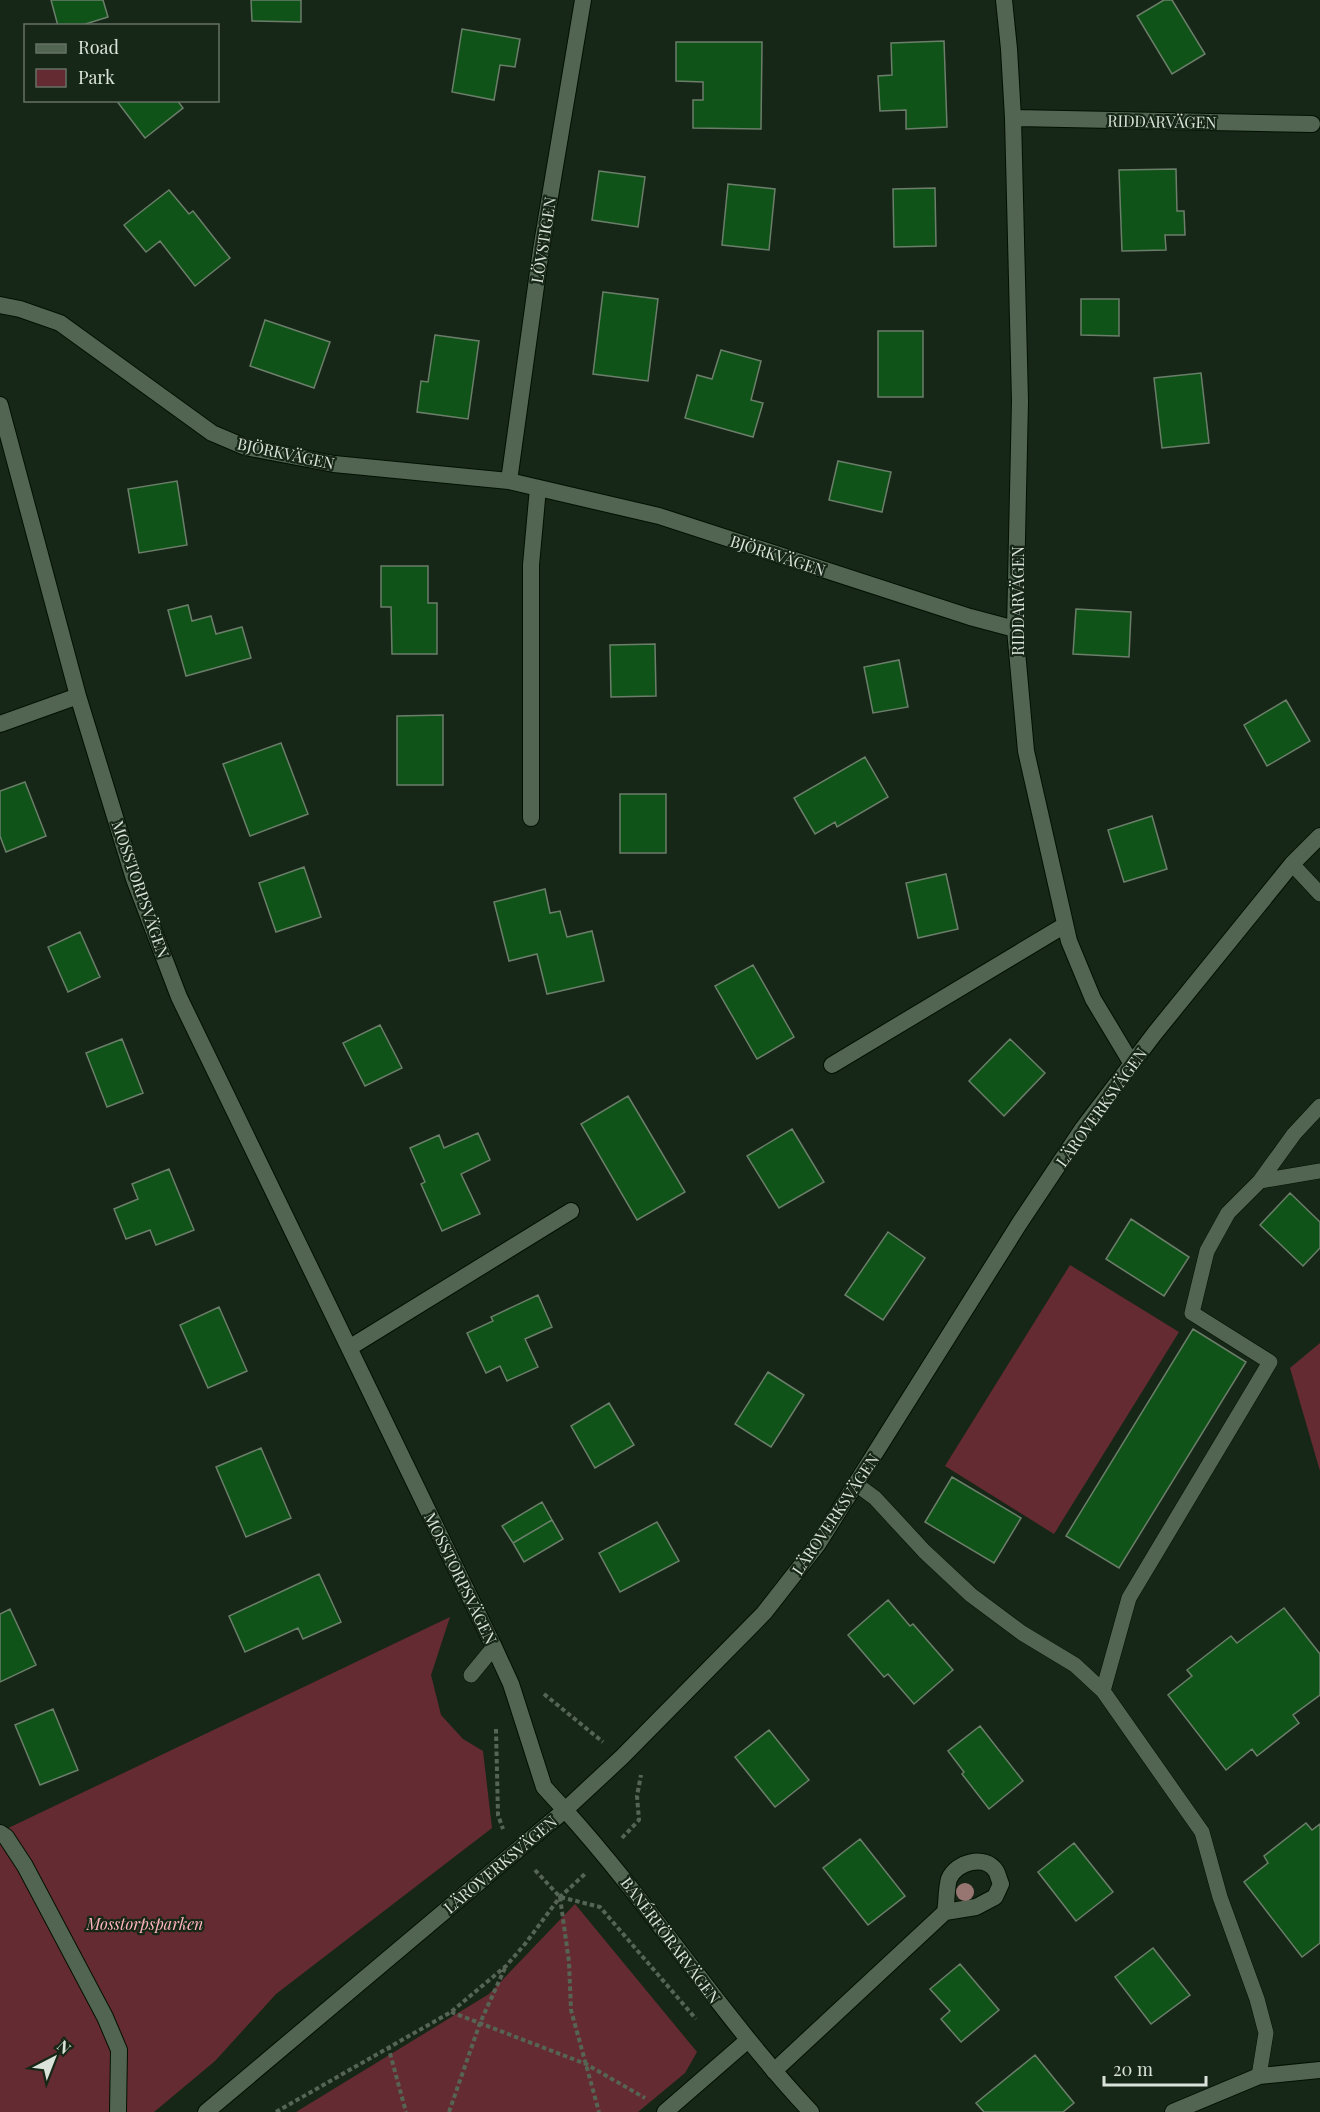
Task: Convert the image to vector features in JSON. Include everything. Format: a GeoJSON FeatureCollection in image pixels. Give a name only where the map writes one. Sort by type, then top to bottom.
{"type":"FeatureCollection","features":[{"type":"Feature","properties":{"kind":"street","name":"LÖVSTIGEN"},"geometry":{"type":"LineString","coordinates":[[509,481],[541,250],[583,0]]}},
{"type":"Feature","properties":{"kind":"street","name":"RIDDARVÄGEN"},"geometry":{"type":"LineString","coordinates":[[1004,0],[1013,118],[1020,401],[1015,629],[1026,751],[1069,941],[1093,999],[1132,1064]]}},
{"type":"Feature","properties":{"kind":"street","name":"RIDDARVÄGEN"},"geometry":{"type":"LineString","coordinates":[[1013,118],[1311,124]]}},
{"type":"Feature","properties":{"kind":"street","name":"BJÖRKVÄGEN"},"geometry":{"type":"LineString","coordinates":[[0,305],[20,309],[60,323],[212,433],[245,447],[334,464],[509,481],[659,516],[970,617],[1015,629]]}},
{"type":"Feature","properties":{"kind":"street","name":"MOSSTORPSVÄGEN"},"geometry":{"type":"LineString","coordinates":[[0,405],[78,696],[134,879],[179,997],[494,1647],[511,1684],[544,1787],[565,1810]]}},
{"type":"Feature","properties":{"kind":"street"},"geometry":{"type":"LineString","coordinates":[[531,818],[531,565],[538,488]]}},
{"type":"Feature","properties":{"kind":"street"},"geometry":{"type":"LineString","coordinates":[[0,724],[78,696]]}},
{"type":"Feature","properties":{"kind":"street","name":"LÄROVERKSVÄGEN"},"geometry":{"type":"LineString","coordinates":[[206,2112],[565,1810],[622,1757],[764,1613],[818,1544],[1019,1224],[1083,1128],[1292,864],[1320,836]]}},
{"type":"Feature","properties":{"kind":"street"},"geometry":{"type":"LineString","coordinates":[[832,1065],[1065,925]]}},
{"type":"Feature","properties":{"kind":"street"},"geometry":{"type":"LineString","coordinates":[[349,1348],[571,1211]]}},
{"type":"Feature","properties":{"kind":"street","name":"BANÉRFÖRARVÄGEN"},"geometry":{"type":"LineString","coordinates":[[565,1810],[606,1855],[748,2040],[811,2112]]}},
{"type":"Feature","properties":{"kind":"street"},"geometry":{"type":"LineString","coordinates":[[0,1833],[26,1866],[105,2017],[119,2050],[118,2112]]}},
{"type":"Feature","properties":{"kind":"street"},"geometry":{"type":"LineString","coordinates":[[774,2071],[945,1912]]}},
{"type":"Feature","properties":{"kind":"street"},"geometry":{"type":"LineString","coordinates":[[666,2111],[748,2040]]}},
{"type":"Feature","properties":{"kind":"street"},"geometry":{"type":"LineString","coordinates":[[1173,2112],[1259,2076],[1320,2070]]}},
{"type":"Feature","properties":{"kind":"lane"},"geometry":{"type":"LineString","coordinates":[[1292,864],[1320,894]]}},
{"type":"Feature","properties":{"kind":"lane"},"geometry":{"type":"LineString","coordinates":[[1103,1691],[1129,1598],[1270,1362],[1191,1313],[1207,1251],[1228,1213],[1260,1181],[1294,1134],[1320,1106]]}},
{"type":"Feature","properties":{"kind":"lane"},"geometry":{"type":"LineString","coordinates":[[1260,1181],[1320,1171]]}},
{"type":"Feature","properties":{"kind":"lane"},"geometry":{"type":"LineString","coordinates":[[856,1484],[875,1498],[924,1551],[971,1595],[1022,1633],[1075,1665],[1103,1691],[1202,1832],[1220,1897],[1257,1999],[1266,2033],[1259,2076]]}},
{"type":"Feature","properties":{"kind":"lane"},"geometry":{"type":"LineString","coordinates":[[471,1675],[494,1647]]}},
{"type":"Feature","properties":{"kind":"path"},"geometry":{"type":"LineString","coordinates":[[541,1690],[546,1697],[603,1743]]}},
{"type":"Feature","properties":{"kind":"path"},"geometry":{"type":"LineString","coordinates":[[496,1726],[498,1815],[506,1836],[560,1897],[600,1906],[697,2021]]}},
{"type":"Feature","properties":{"kind":"path"},"geometry":{"type":"LineString","coordinates":[[276,2112],[451,2012],[506,1966],[560,1897],[606,1855]]}},
{"type":"Feature","properties":{"kind":"path"},"geometry":{"type":"LineString","coordinates":[[560,1897],[569,1962],[571,2010],[599,2112]]}},
{"type":"Feature","properties":{"kind":"path"},"geometry":{"type":"LineString","coordinates":[[448,2112],[480,2023],[506,1966]]}},
{"type":"Feature","properties":{"kind":"path"},"geometry":{"type":"LineString","coordinates":[[451,2012],[586,2064],[666,2111]]}},
{"type":"Feature","properties":{"kind":"path"},"geometry":{"type":"LineString","coordinates":[[388,2046],[406,2112]]}},
{"type":"Feature","properties":{"kind":"green space"},"geometry":{"type":"Polygon","coordinates":[[[1070,1265],[1179,1332],[1054,1534],[945,1466],[1070,1265]]]}},
{"type":"Feature","properties":{"kind":"green space"},"geometry":{"type":"Polygon","coordinates":[[[1320,1343],[1320,1471],[1290,1368],[1320,1343]]]}},
{"type":"Feature","properties":{"kind":"green space","name":"Mosstorpsparken"},"geometry":{"type":"Polygon","coordinates":[[[450,1617],[431,1675],[441,1715],[463,1739],[483,1751],[492,1828],[276,1994],[215,2061],[154,2112],[0,2112],[0,1832],[450,1617]]]}},
{"type":"Feature","properties":{"kind":"green space"},"geometry":{"type":"Polygon","coordinates":[[[575,1904],[697,2052],[685,2073],[638,2112],[296,2112],[489,1994],[575,1904]]]}},
{"type":"Feature","properties":{"kind":"building"},"geometry":{"type":"Polygon","coordinates":[[[51,0],[103,0],[108,17],[85,24],[57,24],[51,0]]]}},
{"type":"Feature","properties":{"kind":"building"},"geometry":{"type":"Polygon","coordinates":[[[251,0],[301,0],[301,22],[252,21],[251,0]]]}},
{"type":"Feature","properties":{"kind":"building"},"geometry":{"type":"Polygon","coordinates":[[[1164,0],[1172,0],[1205,54],[1172,74],[1137,16],[1164,0]]]}},
{"type":"Feature","properties":{"kind":"building"},"geometry":{"type":"Polygon","coordinates":[[[462,29],[520,39],[515,67],[500,65],[494,100],[452,92],[462,29]]]}},
{"type":"Feature","properties":{"kind":"building"},"geometry":{"type":"Polygon","coordinates":[[[944,41],[947,127],[906,129],[906,110],[880,111],[878,76],[892,75],[891,43],[944,41]]]}},
{"type":"Feature","properties":{"kind":"building"},"geometry":{"type":"Polygon","coordinates":[[[676,42],[762,42],[761,129],[693,128],[693,100],[703,100],[703,82],[676,81],[676,42]]]}},
{"type":"Feature","properties":{"kind":"building"},"geometry":{"type":"Polygon","coordinates":[[[118,102],[178,102],[183,108],[145,138],[118,102]]]}},
{"type":"Feature","properties":{"kind":"building"},"geometry":{"type":"Polygon","coordinates":[[[1176,169],[1177,211],[1184,211],[1185,235],[1165,235],[1166,250],[1122,251],[1119,170],[1176,169]]]}},
{"type":"Feature","properties":{"kind":"building"},"geometry":{"type":"Polygon","coordinates":[[[599,171],[645,177],[638,227],[592,220],[599,171]]]}},
{"type":"Feature","properties":{"kind":"building"},"geometry":{"type":"Polygon","coordinates":[[[728,184],[775,189],[769,250],[722,245],[728,184]]]}},
{"type":"Feature","properties":{"kind":"building"},"geometry":{"type":"Polygon","coordinates":[[[935,188],[936,246],[894,247],[893,189],[935,188]]]}},
{"type":"Feature","properties":{"kind":"building"},"geometry":{"type":"Polygon","coordinates":[[[169,190],[189,214],[193,211],[230,258],[195,286],[160,241],[146,252],[124,225],[169,190]]]}},
{"type":"Feature","properties":{"kind":"building"},"geometry":{"type":"Polygon","coordinates":[[[603,292],[658,299],[648,381],[593,374],[603,292]]]}},
{"type":"Feature","properties":{"kind":"building"},"geometry":{"type":"Polygon","coordinates":[[[1081,299],[1119,299],[1119,336],[1081,335],[1081,299]]]}},
{"type":"Feature","properties":{"kind":"building"},"geometry":{"type":"Polygon","coordinates":[[[265,320],[330,342],[314,388],[250,366],[265,320]]]}},
{"type":"Feature","properties":{"kind":"building"},"geometry":{"type":"Polygon","coordinates":[[[878,331],[923,331],[923,397],[878,397],[878,331]]]}},
{"type":"Feature","properties":{"kind":"building"},"geometry":{"type":"Polygon","coordinates":[[[435,335],[479,341],[468,419],[417,412],[421,381],[428,382],[435,335]]]}},
{"type":"Feature","properties":{"kind":"building"},"geometry":{"type":"Polygon","coordinates":[[[721,350],[761,361],[751,400],[763,403],[753,437],[685,418],[697,375],[712,379],[721,350]]]}},
{"type":"Feature","properties":{"kind":"building"},"geometry":{"type":"Polygon","coordinates":[[[1201,373],[1209,443],[1162,448],[1154,378],[1201,373]]]}},
{"type":"Feature","properties":{"kind":"building"},"geometry":{"type":"Polygon","coordinates":[[[838,461],[891,472],[882,512],[829,500],[838,461]]]}},
{"type":"Feature","properties":{"kind":"building"},"geometry":{"type":"Polygon","coordinates":[[[177,481],[187,545],[139,553],[128,489],[177,481]]]}},
{"type":"Feature","properties":{"kind":"building"},"geometry":{"type":"Polygon","coordinates":[[[381,566],[428,566],[428,603],[437,603],[437,654],[392,654],[391,607],[381,607],[381,566]]]}},
{"type":"Feature","properties":{"kind":"building"},"geometry":{"type":"Polygon","coordinates":[[[188,605],[192,621],[211,616],[216,634],[242,627],[251,658],[186,676],[168,610],[188,605]]]}},
{"type":"Feature","properties":{"kind":"building"},"geometry":{"type":"Polygon","coordinates":[[[1076,609],[1131,612],[1129,657],[1073,654],[1076,609]]]}},
{"type":"Feature","properties":{"kind":"building"},"geometry":{"type":"Polygon","coordinates":[[[655,644],[656,696],[611,697],[610,645],[655,644]]]}},
{"type":"Feature","properties":{"kind":"building"},"geometry":{"type":"Polygon","coordinates":[[[899,660],[908,707],[873,713],[864,667],[899,660]]]}},
{"type":"Feature","properties":{"kind":"building"},"geometry":{"type":"Polygon","coordinates":[[[1286,700],[1310,741],[1267,766],[1244,725],[1286,700]]]}},
{"type":"Feature","properties":{"kind":"building"},"geometry":{"type":"Polygon","coordinates":[[[443,715],[443,785],[397,785],[397,716],[443,715]]]}},
{"type":"Feature","properties":{"kind":"building"},"geometry":{"type":"Polygon","coordinates":[[[281,743],[308,814],[250,836],[223,764],[281,743]]]}},
{"type":"Feature","properties":{"kind":"building"},"geometry":{"type":"Polygon","coordinates":[[[865,757],[888,797],[837,827],[835,822],[815,834],[794,798],[865,757]]]}},
{"type":"Feature","properties":{"kind":"building"},"geometry":{"type":"Polygon","coordinates":[[[25,782],[46,836],[6,852],[0,836],[0,791],[25,782]]]}},
{"type":"Feature","properties":{"kind":"building"},"geometry":{"type":"Polygon","coordinates":[[[620,794],[666,794],[666,853],[620,853],[620,794]]]}},
{"type":"Feature","properties":{"kind":"building"},"geometry":{"type":"Polygon","coordinates":[[[1152,816],[1167,869],[1124,882],[1108,830],[1152,816]]]}},
{"type":"Feature","properties":{"kind":"building"},"geometry":{"type":"Polygon","coordinates":[[[304,867],[321,917],[276,932],[259,883],[304,867]]]}},
{"type":"Feature","properties":{"kind":"building"},"geometry":{"type":"Polygon","coordinates":[[[946,874],[958,929],[918,938],[906,883],[946,874]]]}},
{"type":"Feature","properties":{"kind":"building"},"geometry":{"type":"Polygon","coordinates":[[[545,889],[550,913],[560,911],[567,937],[592,931],[604,981],[547,994],[537,954],[509,961],[494,902],[545,889]]]}},
{"type":"Feature","properties":{"kind":"building"},"geometry":{"type":"Polygon","coordinates":[[[80,932],[100,977],[68,992],[48,947],[80,932]]]}},
{"type":"Feature","properties":{"kind":"building"},"geometry":{"type":"Polygon","coordinates":[[[753,965],[794,1037],[757,1059],[715,986],[753,965]]]}},
{"type":"Feature","properties":{"kind":"building"},"geometry":{"type":"Polygon","coordinates":[[[380,1025],[402,1068],[365,1086],[343,1043],[380,1025]]]}},
{"type":"Feature","properties":{"kind":"building"},"geometry":{"type":"Polygon","coordinates":[[[122,1039],[143,1093],[107,1107],[86,1053],[122,1039]]]}},
{"type":"Feature","properties":{"kind":"building"},"geometry":{"type":"Polygon","coordinates":[[[1010,1039],[1045,1073],[1004,1116],[969,1081],[1010,1039]]]}},
{"type":"Feature","properties":{"kind":"building"},"geometry":{"type":"Polygon","coordinates":[[[628,1096],[685,1192],[637,1220],[581,1124],[628,1096]]]}},
{"type":"Feature","properties":{"kind":"building"},"geometry":{"type":"Polygon","coordinates":[[[792,1129],[824,1182],[779,1208],[747,1156],[792,1129]]]}},
{"type":"Feature","properties":{"kind":"building"},"geometry":{"type":"Polygon","coordinates":[[[478,1133],[490,1160],[461,1174],[480,1214],[442,1231],[421,1184],[425,1182],[410,1148],[439,1135],[444,1148],[478,1133]]]}},
{"type":"Feature","properties":{"kind":"building"},"geometry":{"type":"Polygon","coordinates":[[[169,1169],[194,1230],[156,1245],[150,1230],[126,1239],[114,1209],[138,1199],[132,1184],[169,1169]]]}},
{"type":"Feature","properties":{"kind":"building"},"geometry":{"type":"Polygon","coordinates":[[[1290,1193],[1320,1222],[1320,1248],[1303,1266],[1260,1225],[1290,1193]]]}},
{"type":"Feature","properties":{"kind":"building"},"geometry":{"type":"Polygon","coordinates":[[[1131,1219],[1189,1257],[1164,1296],[1106,1259],[1131,1219]]]}},
{"type":"Feature","properties":{"kind":"building"},"geometry":{"type":"Polygon","coordinates":[[[888,1232],[925,1258],[883,1320],[845,1295],[888,1232]]]}},
{"type":"Feature","properties":{"kind":"building"},"geometry":{"type":"Polygon","coordinates":[[[538,1295],[552,1327],[525,1339],[538,1367],[507,1381],[500,1366],[486,1373],[467,1333],[493,1321],[491,1317],[538,1295]]]}},
{"type":"Feature","properties":{"kind":"building"},"geometry":{"type":"Polygon","coordinates":[[[219,1307],[247,1371],[208,1388],[180,1325],[219,1307]]]}},
{"type":"Feature","properties":{"kind":"building"},"geometry":{"type":"Polygon","coordinates":[[[1193,1329],[1246,1362],[1119,1568],[1066,1536],[1193,1329]]]}},
{"type":"Feature","properties":{"kind":"building"},"geometry":{"type":"Polygon","coordinates":[[[768,1372],[804,1395],[771,1447],[735,1424],[768,1372]]]}},
{"type":"Feature","properties":{"kind":"building"},"geometry":{"type":"Polygon","coordinates":[[[609,1403],[634,1445],[595,1468],[571,1426],[609,1403]]]}},
{"type":"Feature","properties":{"kind":"building"},"geometry":{"type":"Polygon","coordinates":[[[261,1448],[291,1518],[246,1537],[216,1467],[261,1448]]]}},
{"type":"Feature","properties":{"kind":"building"},"geometry":{"type":"Polygon","coordinates":[[[952,1477],[1021,1518],[994,1563],[925,1522],[952,1477]]]}},
{"type":"Feature","properties":{"kind":"building"},"geometry":{"type":"Polygon","coordinates":[[[542,1502],[552,1520],[513,1543],[502,1526],[542,1502]]]}},
{"type":"Feature","properties":{"kind":"building"},"geometry":{"type":"Polygon","coordinates":[[[552,1520],[563,1539],[524,1562],[513,1543],[552,1520]]]}},
{"type":"Feature","properties":{"kind":"building"},"geometry":{"type":"Polygon","coordinates":[[[657,1522],[679,1561],[620,1592],[599,1553],[657,1522]]]}},
{"type":"Feature","properties":{"kind":"building"},"geometry":{"type":"Polygon","coordinates":[[[319,1574],[341,1622],[303,1639],[298,1628],[245,1652],[229,1616],[319,1574]]]}},
{"type":"Feature","properties":{"kind":"building"},"geometry":{"type":"Polygon","coordinates":[[[888,1600],[910,1626],[913,1624],[953,1670],[914,1704],[888,1674],[884,1677],[848,1635],[888,1600]]]}},
{"type":"Feature","properties":{"kind":"building"},"geometry":{"type":"Polygon","coordinates":[[[1284,1608],[1320,1654],[1320,1695],[1293,1715],[1299,1723],[1257,1756],[1252,1749],[1226,1770],[1168,1695],[1192,1676],[1187,1670],[1231,1636],[1237,1643],[1284,1608]]]}},
{"type":"Feature","properties":{"kind":"building"},"geometry":{"type":"Polygon","coordinates":[[[10,1609],[36,1665],[0,1682],[0,1614],[10,1609]]]}},
{"type":"Feature","properties":{"kind":"building"},"geometry":{"type":"Polygon","coordinates":[[[53,1709],[78,1770],[40,1785],[15,1725],[53,1709]]]}},
{"type":"Feature","properties":{"kind":"building"},"geometry":{"type":"Polygon","coordinates":[[[980,1726],[1023,1781],[989,1809],[962,1774],[964,1772],[948,1751],[980,1726]]]}},
{"type":"Feature","properties":{"kind":"building"},"geometry":{"type":"Polygon","coordinates":[[[769,1730],[809,1780],[775,1807],[735,1757],[769,1730]]]}},
{"type":"Feature","properties":{"kind":"building"},"geometry":{"type":"Polygon","coordinates":[[[1306,1823],[1312,1830],[1320,1824],[1320,1943],[1302,1957],[1244,1882],[1268,1863],[1264,1856],[1306,1823]]]}},
{"type":"Feature","properties":{"kind":"building"},"geometry":{"type":"Polygon","coordinates":[[[860,1839],[905,1896],[868,1925],[823,1868],[860,1839]]]}},
{"type":"Feature","properties":{"kind":"building"},"geometry":{"type":"Polygon","coordinates":[[[1074,1843],[1113,1892],[1076,1921],[1038,1872],[1074,1843]]]}},
{"type":"Feature","properties":{"kind":"building"},"geometry":{"type":"Polygon","coordinates":[[[1153,1948],[1190,1995],[1151,2024],[1115,1977],[1153,1948]]]}},
{"type":"Feature","properties":{"kind":"building"},"geometry":{"type":"Polygon","coordinates":[[[960,1964],[999,2010],[961,2042],[941,2019],[950,2011],[930,1989],[960,1964]]]}},
{"type":"Feature","properties":{"kind":"building"},"geometry":{"type":"Polygon","coordinates":[[[1035,2055],[1074,2103],[1063,2112],[984,2112],[976,2103],[1035,2055]]]}}]}
